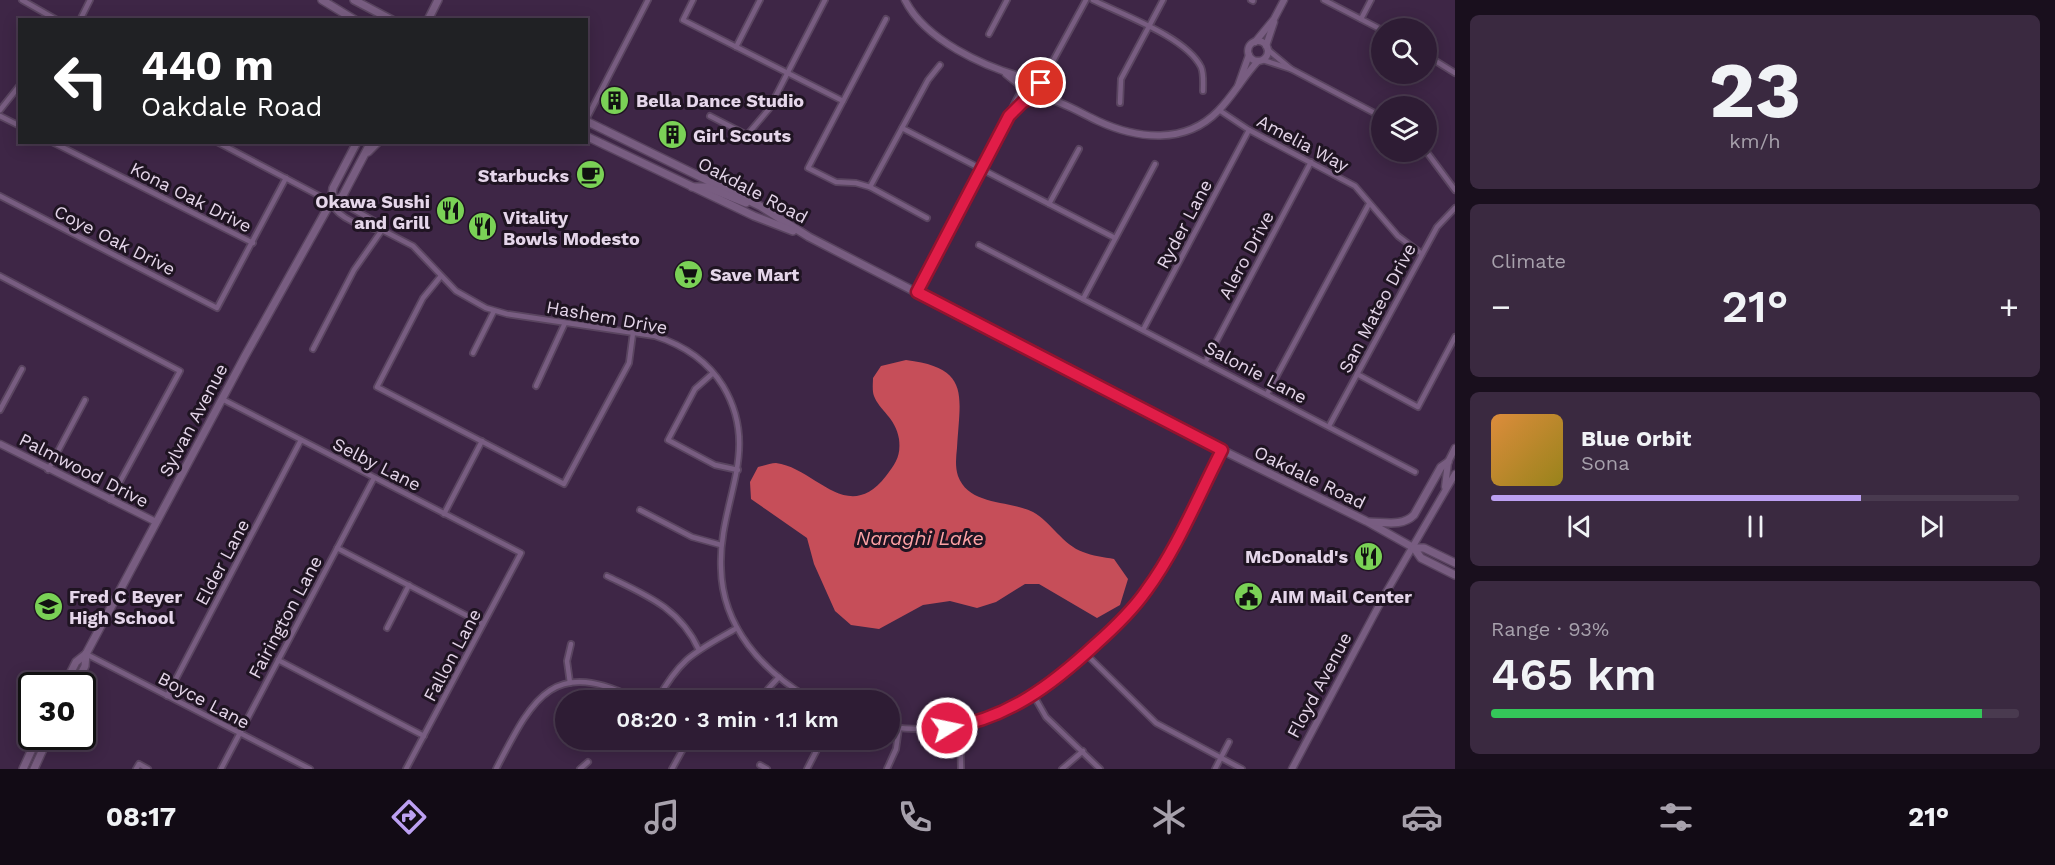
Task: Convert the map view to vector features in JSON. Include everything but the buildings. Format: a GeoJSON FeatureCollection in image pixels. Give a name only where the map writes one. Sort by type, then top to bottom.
{"type":"FeatureCollection","features":[{"type":"Feature","properties":{"kind":"main road"},"geometry":{"type":"LineString","coordinates":[[322,0],[353,18]]}},
{"type":"Feature","properties":{"kind":"main road"},"geometry":{"type":"LineString","coordinates":[[354,0],[388,18]]}},
{"type":"Feature","properties":{"kind":"main road"},"geometry":{"type":"LineString","coordinates":[[429,18],[438,0]]}},
{"type":"Feature","properties":{"kind":"main road","name":"Oakdale Road"},"geometry":{"type":"LineString","coordinates":[[588,122],[760,206],[809,237],[1222,450],[1366,521],[1414,548],[1421,558],[1455,575]]}},
{"type":"Feature","properties":{"kind":"main road","name":"Oakdale Road"},"geometry":{"type":"LineString","coordinates":[[588,137],[754,216],[809,237]]}},
{"type":"Feature","properties":{"kind":"main road","name":"Sylvan Avenue"},"geometry":{"type":"LineString","coordinates":[[82,672],[86,654],[222,399],[331,202],[333,188],[356,144]]}},
{"type":"Feature","properties":{"kind":"main road","name":"Sylvan Avenue"},"geometry":{"type":"LineString","coordinates":[[331,202],[342,197],[370,144]]}},
{"type":"Feature","properties":{"kind":"main road"},"geometry":{"type":"LineString","coordinates":[[366,153],[376,144]]}},
{"type":"Feature","properties":{"kind":"main road"},"geometry":{"type":"LineString","coordinates":[[692,187],[707,187],[737,201],[760,206]]}},
{"type":"Feature","properties":{"kind":"main road"},"geometry":{"type":"LineString","coordinates":[[1366,521],[1397,523],[1409,520],[1441,467],[1448,462]]}},
{"type":"Feature","properties":{"kind":"main road","name":"Oakdale Road"},"geometry":{"type":"LineString","coordinates":[[1414,548],[1424,548],[1455,563]]}},
{"type":"Feature","properties":{"kind":"main road","name":"Sylvan Avenue"},"geometry":{"type":"LineString","coordinates":[[71,672],[76,662],[86,654]]}},
{"type":"Feature","properties":{"kind":"main road"},"geometry":{"type":"LineString","coordinates":[[23,769],[32,750]]}},
{"type":"Feature","properties":{"kind":"main road"},"geometry":{"type":"LineString","coordinates":[[34,769],[43,750]]}},
{"type":"Feature","properties":{"kind":"street"},"geometry":{"type":"LineString","coordinates":[[22,0],[54,18]]}},
{"type":"Feature","properties":{"kind":"street"},"geometry":{"type":"LineString","coordinates":[[81,18],[90,0]]}},
{"type":"Feature","properties":{"kind":"street"},"geometry":{"type":"LineString","coordinates":[[588,117],[648,0]]}},
{"type":"Feature","properties":{"kind":"street"},"geometry":{"type":"LineString","coordinates":[[693,0],[683,20],[843,101]]}},
{"type":"Feature","properties":{"kind":"street"},"geometry":{"type":"LineString","coordinates":[[736,47],[760,0]]}},
{"type":"Feature","properties":{"kind":"street"},"geometry":{"type":"LineString","coordinates":[[710,116],[747,135],[769,109],[825,0]]}},
{"type":"Feature","properties":{"kind":"street"},"geometry":{"type":"LineString","coordinates":[[905,0],[915,16],[937,37],[1003,72],[1033,97],[1061,102],[1114,128],[1147,136],[1189,130],[1219,110],[1260,60],[1267,48],[1274,19]]}},
{"type":"Feature","properties":{"kind":"street"},"geometry":{"type":"LineString","coordinates":[[989,34],[1007,0]]}},
{"type":"Feature","properties":{"kind":"street"},"geometry":{"type":"LineString","coordinates":[[1009,116],[1040,93],[1052,61],[1086,0]]}},
{"type":"Feature","properties":{"kind":"street"},"geometry":{"type":"LineString","coordinates":[[1093,0],[1191,53],[1202,69],[1203,91]]}},
{"type":"Feature","properties":{"kind":"street"},"geometry":{"type":"LineString","coordinates":[[1120,104],[1121,80],[1163,0]]}},
{"type":"Feature","properties":{"kind":"street"},"geometry":{"type":"LineString","coordinates":[[1238,86],[1249,55],[1249,46],[1274,19],[1284,0]]}},
{"type":"Feature","properties":{"kind":"street"},"geometry":{"type":"LineString","coordinates":[[1324,0],[1371,24]]}},
{"type":"Feature","properties":{"kind":"street"},"geometry":{"type":"LineString","coordinates":[[1360,19],[1371,0]]}},
{"type":"Feature","properties":{"kind":"street"},"geometry":{"type":"LineString","coordinates":[[886,19],[808,168],[836,182],[856,183],[870,187],[927,218]]}},
{"type":"Feature","properties":{"kind":"street"},"geometry":{"type":"LineString","coordinates":[[1254,42],[1261,42],[1291,69]]}},
{"type":"Feature","properties":{"kind":"street"},"geometry":{"type":"LineString","coordinates":[[1249,55],[1291,69],[1371,111]]}},
{"type":"Feature","properties":{"kind":"street"},"geometry":{"type":"LineString","coordinates":[[917,292],[1022,88],[1030,77],[1052,61]]}},
{"type":"Feature","properties":{"kind":"street"},"geometry":{"type":"LineString","coordinates":[[1437,62],[1455,73]]}},
{"type":"Feature","properties":{"kind":"street"},"geometry":{"type":"LineString","coordinates":[[870,187],[928,80],[940,65]]}},
{"type":"Feature","properties":{"kind":"street"},"geometry":{"type":"LineString","coordinates":[[1003,72],[1030,77],[1042,84],[1061,102]]}},
{"type":"Feature","properties":{"kind":"street"},"geometry":{"type":"LineString","coordinates":[[0,110],[18,88]]}},
{"type":"Feature","properties":{"kind":"street","name":"Amelia Way"},"geometry":{"type":"LineString","coordinates":[[1219,110],[1249,130],[1355,186],[1398,236],[1422,254]]}},
{"type":"Feature","properties":{"kind":"street"},"geometry":{"type":"LineString","coordinates":[[0,116],[18,125]]}},
{"type":"Feature","properties":{"kind":"street"},"geometry":{"type":"LineString","coordinates":[[902,128],[1115,238]]}},
{"type":"Feature","properties":{"kind":"street","name":"Ryder Lane"},"geometry":{"type":"LineString","coordinates":[[1143,330],[1249,130]]}},
{"type":"Feature","properties":{"kind":"street","name":"Kona Oak Drive"},"geometry":{"type":"LineString","coordinates":[[56,144],[253,243]]}},
{"type":"Feature","properties":{"kind":"street"},"geometry":{"type":"LineString","coordinates":[[221,144],[331,202],[335,211],[371,229],[382,230],[369,252],[354,270],[313,350]]}},
{"type":"Feature","properties":{"kind":"street"},"geometry":{"type":"LineString","coordinates":[[1049,204],[1079,149]]}},
{"type":"Feature","properties":{"kind":"street","name":"Alero Drive"},"geometry":{"type":"LineString","coordinates":[[1206,361],[1311,162]]}},
{"type":"Feature","properties":{"kind":"street"},"geometry":{"type":"LineString","coordinates":[[1434,162],[1455,190]]}},
{"type":"Feature","properties":{"kind":"street"},"geometry":{"type":"LineString","coordinates":[[1083,299],[1155,164]]}},
{"type":"Feature","properties":{"kind":"street"},"geometry":{"type":"LineString","coordinates":[[1449,181],[1455,176]]}},
{"type":"Feature","properties":{"kind":"street"},"geometry":{"type":"LineString","coordinates":[[253,243],[286,178]]}},
{"type":"Feature","properties":{"kind":"street","name":"Coye Oak Drive"},"geometry":{"type":"LineString","coordinates":[[0,196],[217,308],[253,243]]}},
{"type":"Feature","properties":{"kind":"street","name":"Hashem Drive"},"geometry":{"type":"LineString","coordinates":[[331,202],[340,202],[376,222],[382,230],[418,250],[441,276],[467,298],[494,310],[655,336],[675,344],[701,360],[714,373],[736,413],[740,438],[738,471],[721,545],[722,585],[737,628],[756,657],[798,690]]}},
{"type":"Feature","properties":{"kind":"street"},"geometry":{"type":"LineString","coordinates":[[1267,394],[1369,204]]}},
{"type":"Feature","properties":{"kind":"street","name":"San Mateo Drive"},"geometry":{"type":"LineString","coordinates":[[1329,426],[1437,227],[1455,208]]}},
{"type":"Feature","properties":{"kind":"street","name":"Salonie Lane"},"geometry":{"type":"LineString","coordinates":[[979,245],[1206,361],[1415,472]]}},
{"type":"Feature","properties":{"kind":"street"},"geometry":{"type":"LineString","coordinates":[[0,276],[180,370],[110,500]]}},
{"type":"Feature","properties":{"kind":"street"},"geometry":{"type":"LineString","coordinates":[[441,276],[423,298],[377,387],[564,484],[628,363],[633,333]]}},
{"type":"Feature","properties":{"kind":"street"},"geometry":{"type":"LineString","coordinates":[[473,353],[494,310]]}},
{"type":"Feature","properties":{"kind":"street"},"geometry":{"type":"LineString","coordinates":[[536,386],[565,322]]}},
{"type":"Feature","properties":{"kind":"street"},"geometry":{"type":"LineString","coordinates":[[1357,374],[1418,407],[1455,337]]}},
{"type":"Feature","properties":{"kind":"street"},"geometry":{"type":"LineString","coordinates":[[0,410],[22,369]]}},
{"type":"Feature","properties":{"kind":"street"},"geometry":{"type":"LineString","coordinates":[[714,373],[695,389],[668,440],[715,465],[738,471]]}},
{"type":"Feature","properties":{"kind":"street","name":"Selby Lane"},"geometry":{"type":"LineString","coordinates":[[222,399],[521,553]]}},
{"type":"Feature","properties":{"kind":"street"},"geometry":{"type":"LineString","coordinates":[[48,470],[84,400]]}},
{"type":"Feature","properties":{"kind":"street","name":"Elder Lane"},"geometry":{"type":"LineString","coordinates":[[166,696],[301,440]]}},
{"type":"Feature","properties":{"kind":"street"},"geometry":{"type":"LineString","coordinates":[[444,514],[482,441]]}},
{"type":"Feature","properties":{"kind":"street","name":"Palmwood Drive"},"geometry":{"type":"LineString","coordinates":[[0,444],[156,522]]}},
{"type":"Feature","properties":{"kind":"street","name":"Floyd Avenue"},"geometry":{"type":"LineString","coordinates":[[1445,491],[1448,462],[1455,448]]}},
{"type":"Feature","properties":{"kind":"street"},"geometry":{"type":"LineString","coordinates":[[900,728],[927,729],[977,723],[1034,696],[1056,681],[1122,620],[1147,590],[1222,450]]}},
{"type":"Feature","properties":{"kind":"street","name":"Floyd Avenue"},"geometry":{"type":"LineString","coordinates":[[1292,769],[1384,596],[1455,474]]}},
{"type":"Feature","properties":{"kind":"street","name":"Fairington Lane"},"geometry":{"type":"LineString","coordinates":[[220,769],[374,478]]}},
{"type":"Feature","properties":{"kind":"street"},"geometry":{"type":"LineString","coordinates":[[640,510],[692,537],[721,545]]}},
{"type":"Feature","properties":{"kind":"street"},"geometry":{"type":"LineString","coordinates":[[337,548],[483,624]]}},
{"type":"Feature","properties":{"kind":"street","name":"Fallon Lane"},"geometry":{"type":"LineString","coordinates":[[406,769],[521,553]]}},
{"type":"Feature","properties":{"kind":"street"},"geometry":{"type":"LineString","coordinates":[[607,576],[655,599],[674,612],[687,626],[699,650]]}},
{"type":"Feature","properties":{"kind":"street"},"geometry":{"type":"LineString","coordinates":[[387,628],[409,585]]}},
{"type":"Feature","properties":{"kind":"street"},"geometry":{"type":"LineString","coordinates":[[663,690],[679,665],[699,650],[737,628]]}},
{"type":"Feature","properties":{"kind":"street"},"geometry":{"type":"LineString","coordinates":[[570,683],[567,662],[571,644]]}},
{"type":"Feature","properties":{"kind":"street","name":"Boyce Lane"},"geometry":{"type":"LineString","coordinates":[[86,654],[310,769]]}},
{"type":"Feature","properties":{"kind":"street"},"geometry":{"type":"LineString","coordinates":[[1086,654],[1156,723],[1242,769]]}},
{"type":"Feature","properties":{"kind":"street"},"geometry":{"type":"LineString","coordinates":[[278,660],[424,736]]}},
{"type":"Feature","properties":{"kind":"street"},"geometry":{"type":"LineString","coordinates":[[768,689],[779,677]]}},
{"type":"Feature","properties":{"kind":"street"},"geometry":{"type":"LineString","coordinates":[[496,769],[523,718],[535,702],[552,689],[570,683],[603,684],[616,690]]}},
{"type":"Feature","properties":{"kind":"street"},"geometry":{"type":"LineString","coordinates":[[1034,696],[1046,717],[1100,769]]}},
{"type":"Feature","properties":{"kind":"street"},"geometry":{"type":"LineString","coordinates":[[960,726],[961,769]]}},
{"type":"Feature","properties":{"kind":"street"},"geometry":{"type":"LineString","coordinates":[[1215,769],[1229,742]]}},
{"type":"Feature","properties":{"kind":"street"},"geometry":{"type":"LineString","coordinates":[[672,769],[682,750]]}},
{"type":"Feature","properties":{"kind":"street"},"geometry":{"type":"LineString","coordinates":[[807,769],[817,750]]}},
{"type":"Feature","properties":{"kind":"street"},"geometry":{"type":"LineString","coordinates":[[887,769],[896,750]]}},
{"type":"Feature","properties":{"kind":"street"},"geometry":{"type":"LineString","coordinates":[[1062,769],[1083,751]]}},
{"type":"Feature","properties":{"kind":"street"},"geometry":{"type":"LineString","coordinates":[[580,769],[588,762]]}},
{"type":"Feature","properties":{"kind":"street"},"geometry":{"type":"LineString","coordinates":[[760,765],[767,769]]}},
{"type":"Feature","properties":{"kind":"street"},"geometry":{"type":"LineString","coordinates":[[137,767],[148,769]]}},
{"type":"Feature","properties":{"kind":"water","name":"Naraghi Lake"},"geometry":{"type":"Polygon","coordinates":[[[906,360],[942,370],[951,377],[957,387],[959,413],[956,466],[963,486],[980,497],[1033,512],[1076,549],[1114,559],[1128,579],[1120,605],[1097,618],[1039,584],[1025,584],[996,602],[977,608],[950,601],[923,605],[879,629],[851,625],[835,611],[814,564],[807,538],[751,499],[750,482],[758,467],[776,463],[791,467],[831,490],[845,495],[858,496],[872,490],[895,463],[899,445],[895,425],[874,396],[873,378],[881,366],[906,360]]]}},
{"type":"Feature","properties":{"kind":"place","name":"Bella Dance Studio"},"geometry":{"type":"Point","coordinates":[615,100]}},
{"type":"Feature","properties":{"kind":"place","name":"Girl Scouts"},"geometry":{"type":"Point","coordinates":[672,135]}},
{"type":"Feature","properties":{"kind":"place","name":"Starbucks"},"geometry":{"type":"Point","coordinates":[590,175]}},
{"type":"Feature","properties":{"kind":"place","name":"Okawa Sushi and Grill"},"geometry":{"type":"Point","coordinates":[451,211]}},
{"type":"Feature","properties":{"kind":"place","name":"Vitality Bowls Modesto"},"geometry":{"type":"Point","coordinates":[482,227]}},
{"type":"Feature","properties":{"kind":"place","name":"Save Mart"},"geometry":{"type":"Point","coordinates":[689,274]}},
{"type":"Feature","properties":{"kind":"place","name":"McDonald's"},"geometry":{"type":"Point","coordinates":[1369,556]}},
{"type":"Feature","properties":{"kind":"place","name":"AIM Mail Center"},"geometry":{"type":"Point","coordinates":[1249,596]}},
{"type":"Feature","properties":{"kind":"place","name":"Fred C Beyer High School"},"geometry":{"type":"Point","coordinates":[48,606]}},
{"type":"Feature","properties":{"kind":"route"},"geometry":{"type":"LineString","coordinates":[[947,728],[977,723],[1034,696],[1072,668],[1122,620],[1156,576],[1222,450],[917,292],[1009,116],[1023,102],[1040,93],[1041,83]]}}]}
